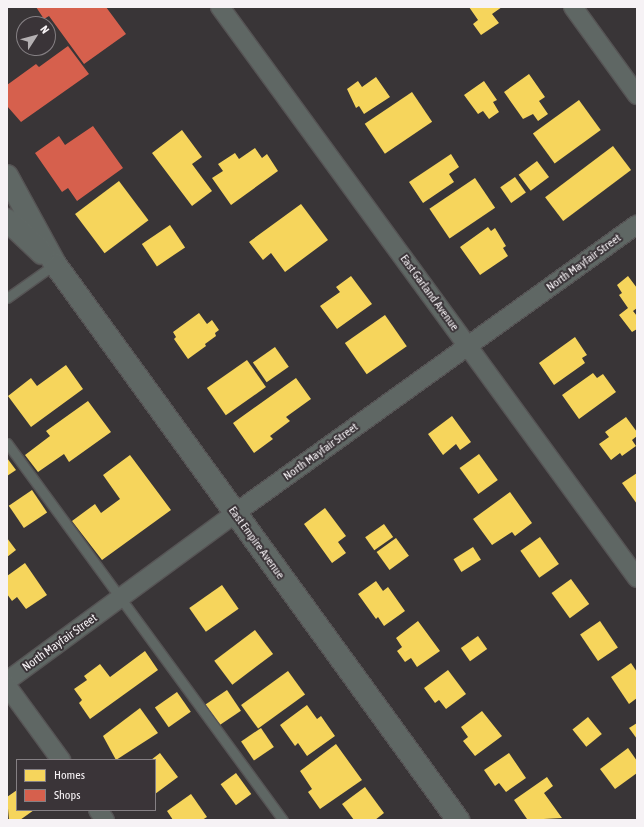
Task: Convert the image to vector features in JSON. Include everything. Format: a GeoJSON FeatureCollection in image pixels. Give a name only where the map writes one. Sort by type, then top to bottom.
{"type":"FeatureCollection","features":[{"type":"Feature","properties":{"kind":"street","name":"East Garland Avenue"},"geometry":{"type":"LineString","coordinates":[[220,7],[637,578]]}},
{"type":"Feature","properties":{"kind":"street"},"geometry":{"type":"LineString","coordinates":[[572,7],[637,95]]}},
{"type":"Feature","properties":{"kind":"street","name":"East Empire Avenue"},"geometry":{"type":"LineString","coordinates":[[7,176],[55,264],[234,514],[458,820]]}},
{"type":"Feature","properties":{"kind":"street","name":"East Empire Avenue"},"geometry":{"type":"LineString","coordinates":[[7,220],[55,264]]}},
{"type":"Feature","properties":{"kind":"street","name":"North Mayfair Street"},"geometry":{"type":"LineString","coordinates":[[7,681],[122,598],[234,514],[637,224]]}},
{"type":"Feature","properties":{"kind":"street"},"geometry":{"type":"LineString","coordinates":[[7,686],[60,759]]}},
{"type":"Feature","properties":{"kind":"street"},"geometry":{"type":"LineString","coordinates":[[99,811],[105,820]]}},
{"type":"Feature","properties":{"kind":"lane"},"geometry":{"type":"LineString","coordinates":[[7,298],[55,264]]}},
{"type":"Feature","properties":{"kind":"lane"},"geometry":{"type":"LineString","coordinates":[[7,443],[122,598],[283,820]]}},
{"type":"Feature","properties":{"kind":"building: Homes"},"geometry":{"type":"Polygon","coordinates":[[[469,7],[502,7],[492,14],[499,23],[481,35],[473,24],[478,20],[469,7]]]}},
{"type":"Feature","properties":{"kind":"building: Homes"},"geometry":{"type":"Polygon","coordinates":[[[529,74],[545,97],[539,101],[548,114],[538,121],[533,114],[523,119],[504,92],[529,74]]]}},
{"type":"Feature","properties":{"kind":"building: Homes"},"geometry":{"type":"Polygon","coordinates":[[[376,77],[390,97],[364,114],[359,106],[356,108],[347,89],[358,81],[362,87],[376,77]]]}},
{"type":"Feature","properties":{"kind":"building: Homes"},"geometry":{"type":"Polygon","coordinates":[[[484,81],[497,100],[493,102],[499,112],[489,119],[483,111],[478,114],[464,95],[484,81]]]}},
{"type":"Feature","properties":{"kind":"building: Homes"},"geometry":{"type":"Polygon","coordinates":[[[412,92],[432,122],[385,154],[365,124],[412,92]]]}},
{"type":"Feature","properties":{"kind":"building: Homes"},"geometry":{"type":"Polygon","coordinates":[[[579,100],[601,130],[555,163],[533,134],[579,100]]]}},
{"type":"Feature","properties":{"kind":"building: Homes"},"geometry":{"type":"Polygon","coordinates":[[[182,130],[202,157],[192,164],[212,191],[192,206],[152,153],[182,130]]]}},
{"type":"Feature","properties":{"kind":"building: Homes"},"geometry":{"type":"Polygon","coordinates":[[[613,146],[631,170],[563,221],[545,197],[613,146]]]}},
{"type":"Feature","properties":{"kind":"building: Homes"},"geometry":{"type":"Polygon","coordinates":[[[255,148],[262,158],[267,154],[278,171],[231,205],[212,178],[223,171],[218,164],[235,153],[239,159],[255,148]]]}},
{"type":"Feature","properties":{"kind":"building: Homes"},"geometry":{"type":"Polygon","coordinates":[[[451,154],[459,167],[449,174],[454,182],[423,203],[409,182],[451,154]]]}},
{"type":"Feature","properties":{"kind":"building: Homes"},"geometry":{"type":"Polygon","coordinates":[[[537,161],[549,177],[531,191],[519,175],[537,161]]]}},
{"type":"Feature","properties":{"kind":"building: Homes"},"geometry":{"type":"Polygon","coordinates":[[[515,177],[526,193],[511,203],[500,187],[515,177]]]}},
{"type":"Feature","properties":{"kind":"building: Homes"},"geometry":{"type":"Polygon","coordinates":[[[475,178],[495,208],[450,239],[429,209],[475,178]]]}},
{"type":"Feature","properties":{"kind":"building: Homes"},"geometry":{"type":"Polygon","coordinates":[[[119,181],[148,220],[105,253],[75,214],[119,181]]]}},
{"type":"Feature","properties":{"kind":"building: Homes"},"geometry":{"type":"Polygon","coordinates":[[[301,204],[328,240],[285,272],[271,253],[263,260],[249,242],[301,204]]]}},
{"type":"Feature","properties":{"kind":"building: Homes"},"geometry":{"type":"Polygon","coordinates":[[[170,225],[185,247],[157,266],[142,244],[170,225]]]}},
{"type":"Feature","properties":{"kind":"building: Homes"},"geometry":{"type":"Polygon","coordinates":[[[488,227],[491,231],[495,228],[506,246],[503,248],[508,256],[480,275],[460,247],[488,227]]]}},
{"type":"Feature","properties":{"kind":"building: Homes"},"geometry":{"type":"Polygon","coordinates":[[[351,276],[372,304],[337,329],[320,306],[340,292],[336,287],[351,276]]]}},
{"type":"Feature","properties":{"kind":"building: Homes"},"geometry":{"type":"Polygon","coordinates":[[[628,276],[637,288],[637,308],[633,311],[637,316],[637,329],[632,332],[619,315],[628,308],[619,295],[622,293],[617,285],[628,276]]]}},
{"type":"Feature","properties":{"kind":"building: Homes"},"geometry":{"type":"Polygon","coordinates":[[[199,313],[207,324],[212,320],[219,330],[215,333],[216,336],[205,344],[206,346],[188,359],[174,339],[176,337],[173,332],[199,313]]]}},
{"type":"Feature","properties":{"kind":"building: Homes"},"geometry":{"type":"Polygon","coordinates":[[[385,315],[407,346],[367,374],[345,343],[385,315]]]}},
{"type":"Feature","properties":{"kind":"building: Homes"},"geometry":{"type":"Polygon","coordinates":[[[575,337],[587,355],[582,358],[585,363],[554,385],[539,363],[575,337]]]}},
{"type":"Feature","properties":{"kind":"building: Homes"},"geometry":{"type":"Polygon","coordinates":[[[275,347],[289,367],[267,382],[253,362],[275,347]]]}},
{"type":"Feature","properties":{"kind":"building: Homes"},"geometry":{"type":"Polygon","coordinates":[[[247,360],[266,387],[226,415],[207,388],[247,360]]]}},
{"type":"Feature","properties":{"kind":"building: Homes"},"geometry":{"type":"Polygon","coordinates":[[[66,365],[83,389],[31,427],[8,396],[31,378],[37,386],[66,365]]]}},
{"type":"Feature","properties":{"kind":"building: Homes"},"geometry":{"type":"Polygon","coordinates":[[[593,373],[597,378],[603,374],[616,392],[579,419],[562,395],[593,373]]]}},
{"type":"Feature","properties":{"kind":"building: Homes"},"geometry":{"type":"Polygon","coordinates":[[[296,378],[311,399],[286,417],[290,421],[270,436],[273,439],[254,453],[233,423],[296,378]]]}},
{"type":"Feature","properties":{"kind":"building: Homes"},"geometry":{"type":"Polygon","coordinates":[[[88,401],[111,432],[69,462],[64,454],[38,472],[25,455],[50,436],[46,431],[88,401]]]}},
{"type":"Feature","properties":{"kind":"building: Homes"},"geometry":{"type":"Polygon","coordinates":[[[452,416],[471,442],[460,450],[456,444],[443,455],[428,434],[452,416]]]}},
{"type":"Feature","properties":{"kind":"building: Homes"},"geometry":{"type":"Polygon","coordinates":[[[626,417],[637,432],[637,436],[632,440],[636,446],[622,456],[620,453],[611,460],[599,444],[609,437],[605,432],[626,417]]]}},
{"type":"Feature","properties":{"kind":"building: Homes"},"geometry":{"type":"Polygon","coordinates":[[[479,454],[498,480],[478,494],[460,468],[479,454]]]}},
{"type":"Feature","properties":{"kind":"building: Homes"},"geometry":{"type":"Polygon","coordinates":[[[130,455],[171,510],[102,560],[72,521],[95,504],[101,513],[120,499],[103,475],[130,455]]]}},
{"type":"Feature","properties":{"kind":"building: Homes"},"geometry":{"type":"Polygon","coordinates":[[[7,458],[16,470],[7,476],[7,458]]]}},
{"type":"Feature","properties":{"kind":"building: Homes"},"geometry":{"type":"Polygon","coordinates":[[[637,473],[637,504],[622,483],[637,473]]]}},
{"type":"Feature","properties":{"kind":"building: Homes"},"geometry":{"type":"Polygon","coordinates":[[[32,490],[47,512],[24,528],[9,506],[32,490]]]}},
{"type":"Feature","properties":{"kind":"building: Homes"},"geometry":{"type":"Polygon","coordinates":[[[510,492],[532,523],[515,536],[512,532],[492,545],[473,519],[510,492]]]}},
{"type":"Feature","properties":{"kind":"building: Homes"},"geometry":{"type":"Polygon","coordinates":[[[325,508],[346,536],[338,542],[346,553],[332,563],[304,524],[325,508]]]}},
{"type":"Feature","properties":{"kind":"building: Homes"},"geometry":{"type":"Polygon","coordinates":[[[384,524],[393,537],[374,550],[365,537],[384,524]]]}},
{"type":"Feature","properties":{"kind":"building: Homes"},"geometry":{"type":"Polygon","coordinates":[[[540,537],[559,564],[539,578],[520,551],[540,537]]]}},
{"type":"Feature","properties":{"kind":"building: Homes"},"geometry":{"type":"Polygon","coordinates":[[[7,538],[16,550],[7,557],[7,538]]]}},
{"type":"Feature","properties":{"kind":"building: Homes"},"geometry":{"type":"Polygon","coordinates":[[[396,538],[409,556],[390,570],[377,552],[396,538]]]}},
{"type":"Feature","properties":{"kind":"building: Homes"},"geometry":{"type":"Polygon","coordinates":[[[473,547],[481,560],[461,572],[453,559],[473,547]]]}},
{"type":"Feature","properties":{"kind":"building: Homes"},"geometry":{"type":"Polygon","coordinates":[[[25,563],[47,595],[26,609],[17,597],[12,601],[7,594],[7,576],[25,563]]]}},
{"type":"Feature","properties":{"kind":"building: Homes"},"geometry":{"type":"Polygon","coordinates":[[[571,579],[589,604],[570,618],[552,593],[571,579]]]}},
{"type":"Feature","properties":{"kind":"building: Homes"},"geometry":{"type":"Polygon","coordinates":[[[376,581],[383,591],[388,587],[405,611],[384,626],[378,617],[376,619],[358,594],[376,581]]]}},
{"type":"Feature","properties":{"kind":"building: Homes"},"geometry":{"type":"Polygon","coordinates":[[[222,585],[239,609],[206,632],[189,608],[222,585]]]}},
{"type":"Feature","properties":{"kind":"building: Homes"},"geometry":{"type":"Polygon","coordinates":[[[418,621],[440,651],[417,667],[411,658],[405,662],[397,651],[402,647],[396,638],[418,621]]]}},
{"type":"Feature","properties":{"kind":"building: Homes"},"geometry":{"type":"Polygon","coordinates":[[[600,621],[618,648],[598,661],[580,634],[600,621]]]}},
{"type":"Feature","properties":{"kind":"building: Homes"},"geometry":{"type":"Polygon","coordinates":[[[255,630],[273,654],[232,685],[214,661],[255,630]]]}},
{"type":"Feature","properties":{"kind":"building: Homes"},"geometry":{"type":"Polygon","coordinates":[[[478,636],[487,649],[470,661],[461,648],[478,636]]]}},
{"type":"Feature","properties":{"kind":"building: Homes"},"geometry":{"type":"Polygon","coordinates":[[[145,651],[158,670],[90,719],[79,703],[82,700],[74,689],[87,680],[84,676],[100,664],[110,677],[145,651]]]}},
{"type":"Feature","properties":{"kind":"building: Homes"},"geometry":{"type":"Polygon","coordinates":[[[631,663],[637,672],[637,698],[629,704],[611,677],[631,663]]]}},
{"type":"Feature","properties":{"kind":"building: Homes"},"geometry":{"type":"Polygon","coordinates":[[[448,670],[466,694],[446,709],[439,700],[435,703],[424,688],[448,670]]]}},
{"type":"Feature","properties":{"kind":"building: Homes"},"geometry":{"type":"Polygon","coordinates":[[[288,671],[305,694],[258,729],[241,705],[288,671]]]}},
{"type":"Feature","properties":{"kind":"building: Homes"},"geometry":{"type":"Polygon","coordinates":[[[227,690],[241,711],[219,725],[205,705],[227,690]]]}},
{"type":"Feature","properties":{"kind":"building: Homes"},"geometry":{"type":"Polygon","coordinates":[[[177,692],[191,712],[169,727],[155,707],[177,692]]]}},
{"type":"Feature","properties":{"kind":"building: Homes"},"geometry":{"type":"Polygon","coordinates":[[[307,705],[317,719],[321,716],[335,736],[307,756],[298,743],[295,746],[280,725],[307,705]]]}},
{"type":"Feature","properties":{"kind":"building: Homes"},"geometry":{"type":"Polygon","coordinates":[[[140,708],[158,733],[118,759],[115,759],[103,736],[140,708]]]}},
{"type":"Feature","properties":{"kind":"building: Homes"},"geometry":{"type":"Polygon","coordinates":[[[482,711],[502,736],[475,756],[463,741],[468,737],[461,727],[482,711]]]}},
{"type":"Feature","properties":{"kind":"building: Homes"},"geometry":{"type":"Polygon","coordinates":[[[588,717],[602,734],[586,747],[572,730],[588,717]]]}},
{"type":"Feature","properties":{"kind":"building: Homes"},"geometry":{"type":"Polygon","coordinates":[[[637,723],[637,739],[629,728],[637,723]]]}},
{"type":"Feature","properties":{"kind":"building: Homes"},"geometry":{"type":"Polygon","coordinates":[[[261,728],[274,747],[254,760],[241,741],[261,728]]]}},
{"type":"Feature","properties":{"kind":"building: Homes"},"geometry":{"type":"Polygon","coordinates":[[[336,744],[362,780],[320,809],[308,792],[312,789],[300,771],[336,744]]]}},
{"type":"Feature","properties":{"kind":"building: Homes"},"geometry":{"type":"Polygon","coordinates":[[[628,748],[637,761],[637,773],[615,789],[600,769],[628,748]]]}},
{"type":"Feature","properties":{"kind":"building: Homes"},"geometry":{"type":"Polygon","coordinates":[[[160,753],[178,777],[156,793],[156,759],[152,759],[160,753]]]}},
{"type":"Feature","properties":{"kind":"building: Homes"},"geometry":{"type":"Polygon","coordinates":[[[509,753],[526,778],[506,792],[499,783],[495,786],[484,770],[509,753]]]}},
{"type":"Feature","properties":{"kind":"building: Homes"},"geometry":{"type":"Polygon","coordinates":[[[236,773],[251,794],[236,805],[221,784],[236,773]]]}},
{"type":"Feature","properties":{"kind":"building: Homes"},"geometry":{"type":"Polygon","coordinates":[[[547,777],[553,786],[544,793],[562,818],[525,820],[527,819],[514,800],[547,777]]]}},
{"type":"Feature","properties":{"kind":"building: Homes"},"geometry":{"type":"Polygon","coordinates":[[[365,787],[384,813],[375,820],[354,820],[342,804],[365,787]]]}},
{"type":"Feature","properties":{"kind":"building: Homes"},"geometry":{"type":"Polygon","coordinates":[[[16,791],[16,811],[33,811],[20,820],[9,820],[7,797],[16,791]]]}},
{"type":"Feature","properties":{"kind":"building: Homes"},"geometry":{"type":"Polygon","coordinates":[[[191,794],[207,817],[202,820],[173,820],[167,811],[191,794]]]}},
{"type":"Feature","properties":{"kind":"building: Shops"},"geometry":{"type":"Polygon","coordinates":[[[36,7],[106,7],[126,34],[84,64],[56,26],[56,16],[42,16],[36,7]]]}},
{"type":"Feature","properties":{"kind":"building: Shops"},"geometry":{"type":"Polygon","coordinates":[[[68,46],[89,74],[21,122],[7,106],[7,85],[36,64],[39,67],[68,46]]]}},
{"type":"Feature","properties":{"kind":"building: Shops"},"geometry":{"type":"Polygon","coordinates":[[[93,126],[123,168],[77,201],[68,188],[62,192],[35,153],[59,136],[65,145],[93,126]]]}}]}
